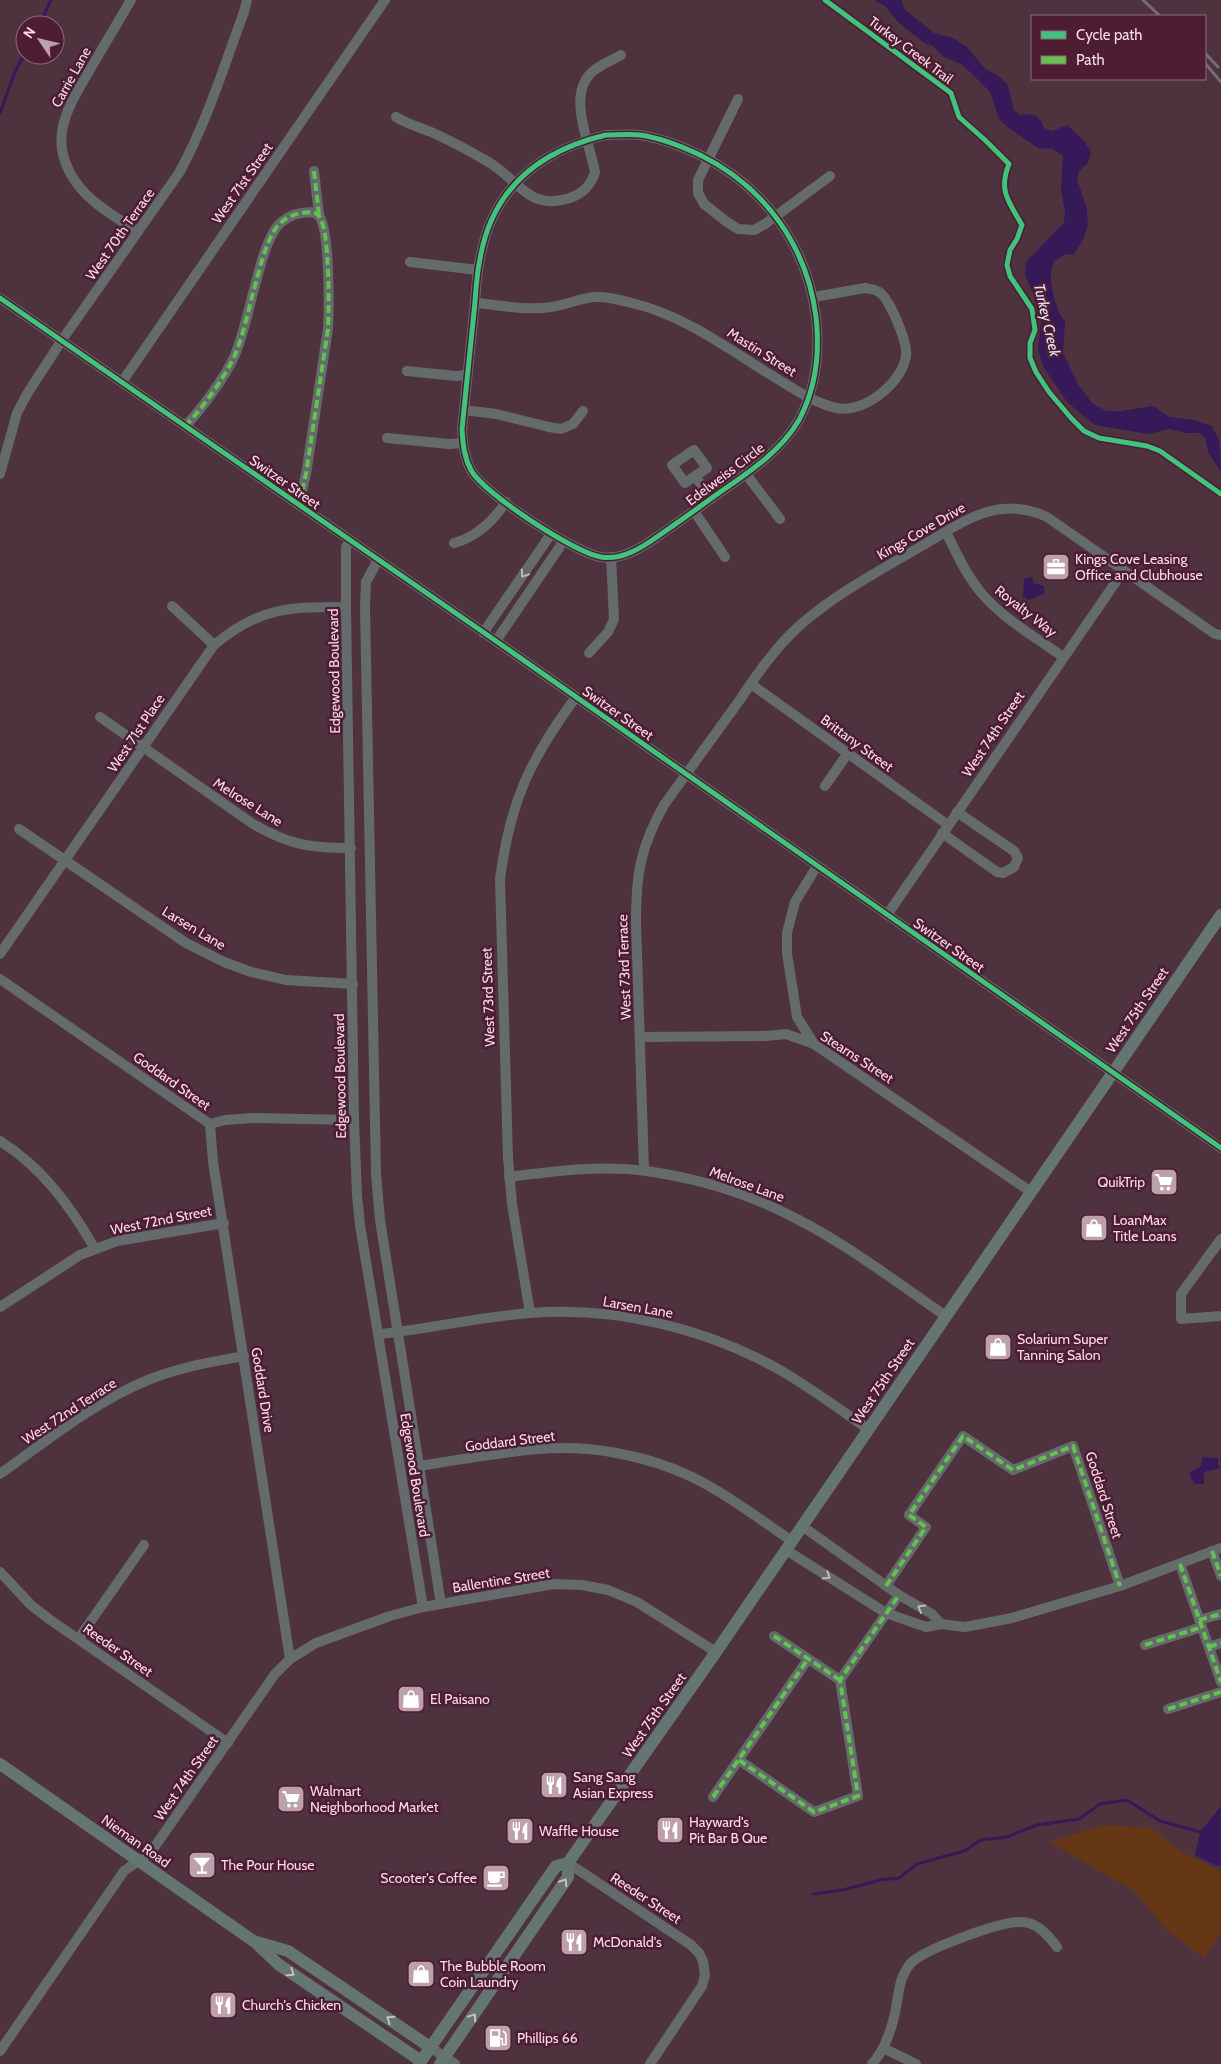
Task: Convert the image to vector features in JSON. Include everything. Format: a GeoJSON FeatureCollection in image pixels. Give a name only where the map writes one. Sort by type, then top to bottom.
{"type":"FeatureCollection","features":[{"type":"Feature","properties":{"kind":"main road","name":"West 75th Street"},"geometry":{"type":"LineString","coordinates":[[447,2062],[568,1877],[568,1863],[716,1652],[1221,915]]}},
{"type":"Feature","properties":{"kind":"main road","name":"Nieman Road"},"geometry":{"type":"LineString","coordinates":[[0,1764],[255,1942],[278,1964],[422,2063]]}},
{"type":"Feature","properties":{"kind":"main road","name":"West 75th Street"},"geometry":{"type":"LineString","coordinates":[[422,2063],[430,2047],[556,1866],[568,1863]]}},
{"type":"Feature","properties":{"kind":"main road","name":"Nieman Road"},"geometry":{"type":"LineString","coordinates":[[255,1942],[288,1951],[430,2047]]}},
{"type":"Feature","properties":{"kind":"street","name":"Carrie Lane"},"geometry":{"type":"LineString","coordinates":[[131,0],[67,110],[62,139],[65,160],[79,186],[97,203],[138,232]]}},
{"type":"Feature","properties":{"kind":"street","name":"West 70th Terrace"},"geometry":{"type":"LineString","coordinates":[[0,474],[17,413],[27,394],[62,340],[179,173],[188,156],[202,125],[244,12],[246,0]]}},
{"type":"Feature","properties":{"kind":"street","name":"West 71st Street"},"geometry":{"type":"LineString","coordinates":[[122,382],[386,0]]}},
{"type":"Feature","properties":{"kind":"street"},"geometry":{"type":"LineString","coordinates":[[396,117],[431,132],[488,161],[537,199],[546,202],[572,197],[584,192],[592,181],[595,172],[580,106],[581,92],[590,75],[600,66],[621,55]]}},
{"type":"Feature","properties":{"kind":"street"},"geometry":{"type":"LineString","coordinates":[[738,98],[698,180],[698,193],[704,204],[738,229],[754,230],[830,176]]}},
{"type":"Feature","properties":{"kind":"street","name":"Edelweiss Circle"},"geometry":{"type":"LineString","coordinates":[[606,135],[645,136],[666,141],[708,159],[737,176],[758,194],[785,228],[808,276],[814,297],[818,329],[817,360],[809,397],[798,422],[781,445],[746,474],[636,550],[621,556],[603,558],[587,554],[563,542],[477,479],[465,456],[462,443],[478,270],[487,231],[495,212],[523,175],[546,157],[587,140],[606,135]]}},
{"type":"Feature","properties":{"kind":"street"},"geometry":{"type":"LineString","coordinates":[[297,504],[301,496],[306,474],[328,329],[329,308],[326,247],[322,221],[319,215],[314,171]]}},
{"type":"Feature","properties":{"kind":"street"},"geometry":{"type":"LineString","coordinates":[[185,426],[219,381],[236,354],[259,271],[271,237],[277,227],[286,218],[299,213],[312,212],[319,215]]}},
{"type":"Feature","properties":{"kind":"street"},"geometry":{"type":"LineString","coordinates":[[410,262],[478,270]]}},
{"type":"Feature","properties":{"kind":"street","name":"Mastin Street"},"geometry":{"type":"LineString","coordinates":[[476,303],[531,308],[551,307],[595,297],[632,303],[659,311],[695,327],[823,404],[839,408],[855,407],[870,401],[891,386],[899,376],[906,355],[906,344],[889,304],[879,292],[865,288],[814,297]]}},
{"type":"Feature","properties":{"kind":"street","name":"Switzer Street"},"geometry":{"type":"LineString","coordinates":[[0,298],[496,641],[1221,1148]]}},
{"type":"Feature","properties":{"kind":"street"},"geometry":{"type":"LineString","coordinates":[[407,371],[456,376],[468,375]]}},
{"type":"Feature","properties":{"kind":"street"},"geometry":{"type":"LineString","coordinates":[[464,410],[496,414],[549,427],[561,428],[573,424],[583,411]]}},
{"type":"Feature","properties":{"kind":"street"},"geometry":{"type":"LineString","coordinates":[[387,438],[449,444],[462,443]]}},
{"type":"Feature","properties":{"kind":"street","name":"Edelweiss Circle"},"geometry":{"type":"LineString","coordinates":[[746,474],[756,484],[780,519]]}},
{"type":"Feature","properties":{"kind":"street","name":"Edelweiss Circle"},"geometry":{"type":"LineString","coordinates":[[695,476],[711,499]]}},
{"type":"Feature","properties":{"kind":"street"},"geometry":{"type":"LineString","coordinates":[[454,543],[462,541],[489,524],[506,502]]}},
{"type":"Feature","properties":{"kind":"street","name":"Kings Cove Drive"},"geometry":{"type":"LineString","coordinates":[[686,774],[769,659],[797,628],[831,600],[946,532],[988,510],[1020,508],[1047,517],[1215,634],[1221,635]]}},
{"type":"Feature","properties":{"kind":"street","name":"Edelweiss Circle"},"geometry":{"type":"LineString","coordinates":[[694,511],[725,557]]}},
{"type":"Feature","properties":{"kind":"street","name":"Royalty Way"},"geometry":{"type":"LineString","coordinates":[[946,532],[960,561],[984,596],[1000,612],[1064,657]]}},
{"type":"Feature","properties":{"kind":"street"},"geometry":{"type":"LineString","coordinates":[[483,633],[551,534]]}},
{"type":"Feature","properties":{"kind":"street","name":"Edgewood Boulevard"},"geometry":{"type":"LineString","coordinates":[[350,541],[346,548],[346,607],[354,1120],[357,1196],[423,1607]]}},
{"type":"Feature","properties":{"kind":"street"},"geometry":{"type":"LineString","coordinates":[[496,641],[563,542]]}},
{"type":"Feature","properties":{"kind":"street"},"geometry":{"type":"LineString","coordinates":[[589,654],[608,632],[614,619],[610,557]]}},
{"type":"Feature","properties":{"kind":"street","name":"Edgewood Boulevard"},"geometry":{"type":"LineString","coordinates":[[378,560],[366,582],[365,607],[374,1144],[380,1220],[441,1604]]}},
{"type":"Feature","properties":{"kind":"street","name":"West 74th Street"},"geometry":{"type":"LineString","coordinates":[[887,915],[1124,570]]}},
{"type":"Feature","properties":{"kind":"street"},"geometry":{"type":"LineString","coordinates":[[172,606],[214,645]]}},
{"type":"Feature","properties":{"kind":"street","name":"West 71st Place"},"geometry":{"type":"LineString","coordinates":[[0,954],[214,645],[250,620],[274,611],[300,607],[346,607]]}},
{"type":"Feature","properties":{"kind":"street","name":"Brittany Street"},"geometry":{"type":"LineString","coordinates":[[751,684],[848,753],[997,872],[1010,871],[1018,858],[1014,850],[957,812]]}},
{"type":"Feature","properties":{"kind":"street","name":"West 73rd Street"},"geometry":{"type":"LineString","coordinates":[[530,1313],[512,1204],[510,1177],[500,879],[504,847],[513,808],[525,777],[540,749],[576,697]]}},
{"type":"Feature","properties":{"kind":"street","name":"Melrose Lane"},"geometry":{"type":"LineString","coordinates":[[100,717],[142,748],[271,835],[311,847],[351,848]]}},
{"type":"Feature","properties":{"kind":"street"},"geometry":{"type":"LineString","coordinates":[[825,786],[848,753]]}},
{"type":"Feature","properties":{"kind":"street","name":"West 73rd Terrace"},"geometry":{"type":"LineString","coordinates":[[644,1170],[636,888],[638,872],[652,828],[664,806],[686,774]]}},
{"type":"Feature","properties":{"kind":"street","name":"Larsen Lane"},"geometry":{"type":"LineString","coordinates":[[19,829],[186,943],[224,962],[252,972],[286,980],[353,984]]}},
{"type":"Feature","properties":{"kind":"street"},"geometry":{"type":"LineString","coordinates":[[814,1044],[797,1017],[787,953],[787,933],[794,902],[817,866]]}},
{"type":"Feature","properties":{"kind":"street","name":"Goddard Street"},"geometry":{"type":"LineString","coordinates":[[0,979],[210,1124],[225,1120],[253,1118],[354,1120]]}},
{"type":"Feature","properties":{"kind":"street","name":"Stearns Street"},"geometry":{"type":"LineString","coordinates":[[640,1037],[766,1036],[786,1034],[814,1044],[1031,1192]]}},
{"type":"Feature","properties":{"kind":"street","name":"Goddard Drive"},"geometry":{"type":"LineString","coordinates":[[210,1124],[213,1162],[224,1223],[290,1659]]}},
{"type":"Feature","properties":{"kind":"street"},"geometry":{"type":"LineString","coordinates":[[0,1141],[33,1164],[52,1186],[95,1249]]}},
{"type":"Feature","properties":{"kind":"street","name":"Melrose Lane"},"geometry":{"type":"LineString","coordinates":[[510,1177],[566,1170],[644,1170],[724,1188],[762,1202],[823,1233],[946,1316]]}},
{"type":"Feature","properties":{"kind":"street","name":"West 72nd Street"},"geometry":{"type":"LineString","coordinates":[[0,1307],[80,1255],[117,1240],[224,1223]]}},
{"type":"Feature","properties":{"kind":"street"},"geometry":{"type":"LineString","coordinates":[[1219,1245],[1181,1294],[1181,1319],[1221,1316]]}},
{"type":"Feature","properties":{"kind":"street","name":"Larsen Lane"},"geometry":{"type":"LineString","coordinates":[[379,1334],[530,1313],[602,1314],[646,1320],[729,1345],[780,1370],[868,1429]]}},
{"type":"Feature","properties":{"kind":"street","name":"West 72nd Terrace"},"geometry":{"type":"LineString","coordinates":[[0,1474],[91,1411],[128,1389],[176,1370],[244,1356]]}},
{"type":"Feature","properties":{"kind":"street","name":"Goddard Street"},"geometry":{"type":"LineString","coordinates":[[886,1586],[926,1527],[909,1515],[963,1436],[1013,1470],[1073,1446],[1120,1586]]}},
{"type":"Feature","properties":{"kind":"street","name":"Goddard Street"},"geometry":{"type":"LineString","coordinates":[[419,1466],[539,1449],[587,1449],[649,1461],[692,1477],[722,1494],[789,1545],[886,1613],[926,1627],[942,1624],[965,1627],[1012,1618],[1120,1586],[1217,1550],[1221,1576]]}},
{"type":"Feature","properties":{"kind":"street"},"geometry":{"type":"LineString","coordinates":[[802,1526],[886,1586],[932,1614],[942,1624]]}},
{"type":"Feature","properties":{"kind":"street"},"geometry":{"type":"LineString","coordinates":[[79,1638],[144,1545]]}},
{"type":"Feature","properties":{"kind":"street"},"geometry":{"type":"LineString","coordinates":[[1180,1564],[1221,1682]]}},
{"type":"Feature","properties":{"kind":"street","name":"Reeder Street"},"geometry":{"type":"LineString","coordinates":[[0,1572],[31,1605],[228,1743]]}},
{"type":"Feature","properties":{"kind":"street","name":"Ballentine Street"},"geometry":{"type":"LineString","coordinates":[[423,1607],[554,1584],[582,1585],[608,1590],[637,1602],[716,1652]]}},
{"type":"Feature","properties":{"kind":"street"},"geometry":{"type":"LineString","coordinates":[[739,1760],[814,1812],[858,1796],[840,1680],[899,1594]]}},
{"type":"Feature","properties":{"kind":"street","name":"West 74th Street"},"geometry":{"type":"LineString","coordinates":[[0,2051],[4,2038],[124,1871],[151,1852],[275,1674],[290,1659],[316,1643],[423,1607]]}},
{"type":"Feature","properties":{"kind":"street"},"geometry":{"type":"LineString","coordinates":[[1145,1645],[1221,1614]]}},
{"type":"Feature","properties":{"kind":"street"},"geometry":{"type":"LineString","coordinates":[[774,1636],[840,1680]]}},
{"type":"Feature","properties":{"kind":"street"},"geometry":{"type":"LineString","coordinates":[[1209,1648],[1221,1643]]}},
{"type":"Feature","properties":{"kind":"street"},"geometry":{"type":"LineString","coordinates":[[713,1797],[808,1659]]}},
{"type":"Feature","properties":{"kind":"street"},"geometry":{"type":"LineString","coordinates":[[1168,1709],[1221,1692]]}},
{"type":"Feature","properties":{"kind":"street","name":"Reeder Street"},"geometry":{"type":"LineString","coordinates":[[568,1863],[679,1936],[699,1953],[703,1961],[705,1975],[702,1986],[650,2064]]}},
{"type":"Feature","properties":{"kind":"street"},"geometry":{"type":"LineString","coordinates":[[872,2064],[888,2040],[895,2012],[899,1983],[912,1963],[939,1947],[995,1926],[1022,1922],[1044,1931],[1057,1947]]}},
{"type":"Feature","properties":{"kind":"street","name":"Nieman Road"},"geometry":{"type":"LineString","coordinates":[[430,2047],[447,2062]]}},
{"type":"Feature","properties":{"kind":"street"},"geometry":{"type":"LineString","coordinates":[[883,2048],[916,2064]]}},
{"type":"Feature","properties":{"kind":"shaded area"},"geometry":{"type":"Polygon","coordinates":[[[1104,1825],[1151,1828],[1184,1853],[1221,1872],[1221,1934],[1204,1958],[1167,1930],[1133,1890],[1049,1842],[1104,1825]]]}},
{"type":"Feature","properties":{"kind":"water","name":"Turkey Creek"},"geometry":{"type":"Polygon","coordinates":[[[874,0],[901,0],[905,10],[934,33],[953,38],[967,47],[985,69],[996,74],[1008,85],[1014,110],[1020,115],[1029,114],[1035,116],[1040,120],[1044,128],[1053,131],[1067,125],[1084,141],[1091,152],[1088,163],[1079,171],[1077,179],[1087,209],[1088,225],[1084,238],[1074,254],[1064,255],[1054,261],[1051,272],[1054,298],[1059,312],[1065,321],[1063,353],[1078,384],[1092,403],[1106,411],[1121,411],[1153,406],[1169,417],[1194,420],[1211,426],[1219,439],[1221,472],[1208,452],[1205,437],[1199,433],[1185,433],[1170,429],[1148,434],[1095,425],[1067,402],[1043,366],[1038,349],[1041,320],[1037,302],[1025,275],[1026,262],[1064,223],[1065,211],[1061,190],[1063,156],[1053,149],[1038,148],[1009,128],[999,119],[990,92],[969,71],[961,64],[944,57],[933,46],[926,44],[897,21],[885,6],[874,0]]]}},
{"type":"Feature","properties":{"kind":"water"},"geometry":{"type":"Polygon","coordinates":[[[1032,577],[1034,583],[1044,586],[1045,593],[1029,600],[1023,597],[1024,579],[1032,577]]]}},
{"type":"Feature","properties":{"kind":"water"},"geometry":{"type":"Polygon","coordinates":[[[1203,1457],[1218,1458],[1218,1465],[1221,1468],[1204,1472],[1204,1484],[1194,1484],[1189,1473],[1201,1466],[1203,1457]]]}},
{"type":"Feature","properties":{"kind":"water"},"geometry":{"type":"Polygon","coordinates":[[[1221,1806],[1221,1866],[1214,1865],[1195,1855],[1200,1832],[1221,1806]]]}},
{"type":"Feature","properties":{"kind":"waterway"},"geometry":{"type":"LineString","coordinates":[[44,15],[51,0]]}},
{"type":"Feature","properties":{"kind":"waterway"},"geometry":{"type":"LineString","coordinates":[[0,113],[19,65]]}},
{"type":"Feature","properties":{"kind":"waterway"},"geometry":{"type":"LineString","coordinates":[[813,1894],[843,1890],[880,1880],[899,1878],[917,1864],[964,1851],[981,1840],[1007,1837],[1037,1825],[1079,1819],[1100,1804],[1127,1800],[1160,1821],[1200,1832]]}},
{"type":"Feature","properties":{"kind":"railway"},"geometry":{"type":"LineString","coordinates":[[1143,0],[1159,15]]}},
{"type":"Feature","properties":{"kind":"railway"},"geometry":{"type":"LineString","coordinates":[[1206,54],[1218,67]]}},
{"type":"Feature","properties":{"kind":"railway"},"geometry":{"type":"LineString","coordinates":[[1206,64],[1221,82]]}},
{"type":"Feature","properties":{"kind":"marked path"},"geometry":{"type":"LineString","coordinates":[[314,171],[319,215]]}},
{"type":"Feature","properties":{"kind":"marked path"},"geometry":{"type":"LineString","coordinates":[[185,426],[213,392],[235,355],[262,259],[276,228],[291,216],[309,212],[317,214],[323,224],[327,252],[328,329],[306,474],[297,504]]}},
{"type":"Feature","properties":{"kind":"marked path"},"geometry":{"type":"LineString","coordinates":[[886,1586],[926,1527],[909,1515],[963,1436],[1013,1470],[1073,1446],[1120,1586]]}},
{"type":"Feature","properties":{"kind":"marked path"},"geometry":{"type":"LineString","coordinates":[[1212,1551],[1221,1576]]}},
{"type":"Feature","properties":{"kind":"marked path"},"geometry":{"type":"LineString","coordinates":[[1180,1564],[1221,1682]]}},
{"type":"Feature","properties":{"kind":"marked path"},"geometry":{"type":"LineString","coordinates":[[739,1760],[814,1812],[858,1796],[840,1680],[899,1595]]}},
{"type":"Feature","properties":{"kind":"marked path"},"geometry":{"type":"LineString","coordinates":[[1199,1620],[1221,1614]]}},
{"type":"Feature","properties":{"kind":"marked path"},"geometry":{"type":"LineString","coordinates":[[1145,1645],[1202,1627]]}},
{"type":"Feature","properties":{"kind":"marked path"},"geometry":{"type":"LineString","coordinates":[[774,1636],[840,1680]]}},
{"type":"Feature","properties":{"kind":"marked path"},"geometry":{"type":"LineString","coordinates":[[1209,1647],[1221,1643]]}},
{"type":"Feature","properties":{"kind":"marked path"},"geometry":{"type":"LineString","coordinates":[[713,1797],[808,1659]]}},
{"type":"Feature","properties":{"kind":"marked path"},"geometry":{"type":"LineString","coordinates":[[1168,1709],[1221,1692]]}},
{"type":"Feature","properties":{"kind":"cycle path","name":"Turkey Creek Trail"},"geometry":{"type":"LineString","coordinates":[[825,0],[951,93],[959,117],[1009,164],[1005,182],[1006,196],[1022,225],[1017,239],[1010,250],[1007,265],[1010,276],[1032,309],[1035,330],[1030,343],[1030,358],[1036,372],[1049,392],[1084,431],[1099,438],[1147,446],[1160,451],[1221,494]]}},
{"type":"Feature","properties":{"kind":"cycle path"},"geometry":{"type":"LineString","coordinates":[[606,135],[648,136],[686,148],[723,168],[744,184],[779,221],[792,243],[803,266],[811,291],[817,330],[817,357],[813,383],[799,420],[782,443],[750,471],[651,541],[627,554],[608,558],[588,553],[571,545],[531,521],[493,493],[471,470],[464,450],[462,429],[477,279],[486,234],[495,212],[507,193],[539,163],[559,151],[606,135]]}},
{"type":"Feature","properties":{"kind":"cycle path"},"geometry":{"type":"LineString","coordinates":[[0,298],[496,641],[1221,1148]]}},
{"type":"Feature","properties":{"kind":"place","name":"Kings Cove Leasing Office and Clubhouse"},"geometry":{"type":"Point","coordinates":[1056,567]}},
{"type":"Feature","properties":{"kind":"place","name":"QuikTrip"},"geometry":{"type":"Point","coordinates":[1164,1182]}},
{"type":"Feature","properties":{"kind":"place","name":"LoanMax Title Loans"},"geometry":{"type":"Point","coordinates":[1094,1228]}},
{"type":"Feature","properties":{"kind":"place","name":"Solarium Super Tanning Salon"},"geometry":{"type":"Point","coordinates":[998,1347]}},
{"type":"Feature","properties":{"kind":"place","name":"El Paisano"},"geometry":{"type":"Point","coordinates":[411,1699]}},
{"type":"Feature","properties":{"kind":"place","name":"Sang Sang Asian Express"},"geometry":{"type":"Point","coordinates":[554,1785]}},
{"type":"Feature","properties":{"kind":"place","name":"Walmart Neighborhood Market"},"geometry":{"type":"Point","coordinates":[291,1799]}},
{"type":"Feature","properties":{"kind":"place","name":"Hayward's Pit Bar B Que"},"geometry":{"type":"Point","coordinates":[670,1830]}},
{"type":"Feature","properties":{"kind":"place","name":"Waffle House"},"geometry":{"type":"Point","coordinates":[520,1831]}},
{"type":"Feature","properties":{"kind":"place","name":"The Pour House"},"geometry":{"type":"Point","coordinates":[202,1865]}},
{"type":"Feature","properties":{"kind":"place","name":"Scooter's Coffee"},"geometry":{"type":"Point","coordinates":[496,1878]}},
{"type":"Feature","properties":{"kind":"place","name":"McDonald's"},"geometry":{"type":"Point","coordinates":[574,1942]}},
{"type":"Feature","properties":{"kind":"place","name":"The Bubble Room Coin Laundry"},"geometry":{"type":"Point","coordinates":[421,1974]}},
{"type":"Feature","properties":{"kind":"place","name":"Church's Chicken"},"geometry":{"type":"Point","coordinates":[223,2005]}},
{"type":"Feature","properties":{"kind":"place","name":"Phillips 66"},"geometry":{"type":"Point","coordinates":[498,2038]}}]}
